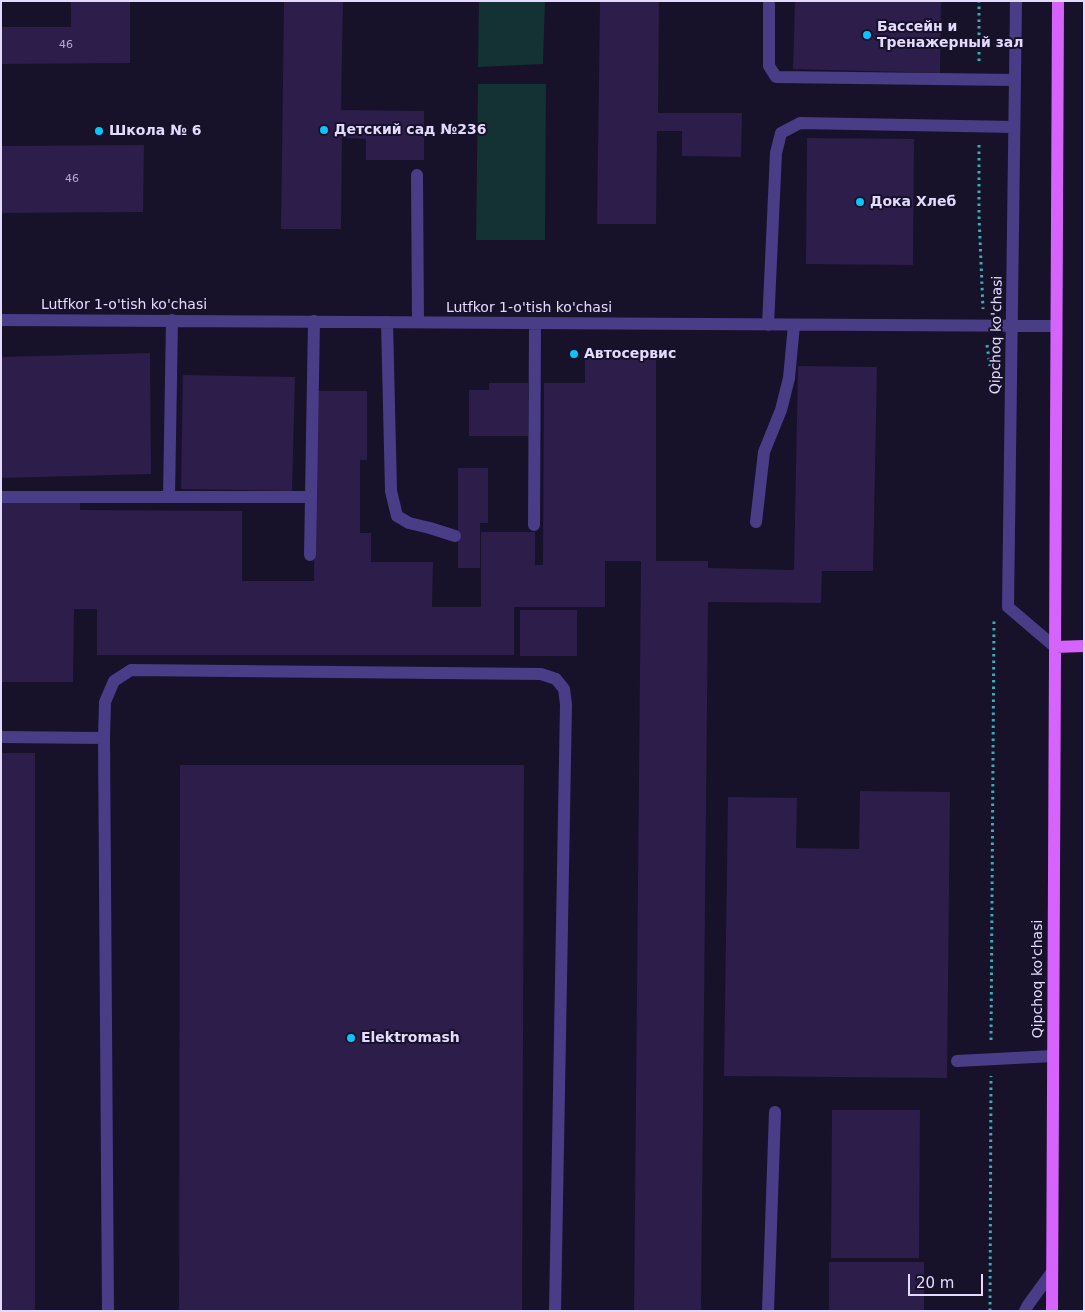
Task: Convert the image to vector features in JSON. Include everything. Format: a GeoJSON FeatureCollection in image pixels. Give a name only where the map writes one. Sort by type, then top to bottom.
{"type":"FeatureCollection","features":[{"type":"Feature","properties":{"kind":"main road","name":"Qipchoq ko'chasi"},"geometry":{"type":"LineString","coordinates":[[1052,1311],[1058,1]]}},
{"type":"Feature","properties":{"kind":"main road"},"geometry":{"type":"LineString","coordinates":[[1055,647],[1084,646]]}},
{"type":"Feature","properties":{"kind":"street","name":"Qipchoq ko'chasi"},"geometry":{"type":"LineString","coordinates":[[1016,1],[1008,607],[1055,647]]}},
{"type":"Feature","properties":{"kind":"street"},"geometry":{"type":"LineString","coordinates":[[769,4],[769,66],[776,77],[1015,80]]}},
{"type":"Feature","properties":{"kind":"street"},"geometry":{"type":"LineString","coordinates":[[768,325],[776,153],[781,133],[800,124],[1014,127]]}},
{"type":"Feature","properties":{"kind":"street"},"geometry":{"type":"LineString","coordinates":[[417,175],[418,322]]}},
{"type":"Feature","properties":{"kind":"street","name":"Lutfkor 1-o'tish ko'chasi"},"geometry":{"type":"LineString","coordinates":[[1,320],[1056,326]]}},
{"type":"Feature","properties":{"kind":"street"},"geometry":{"type":"LineString","coordinates":[[169,497],[172,320]]}},
{"type":"Feature","properties":{"kind":"street"},"geometry":{"type":"LineString","coordinates":[[310,555],[314,321]]}},
{"type":"Feature","properties":{"kind":"street"},"geometry":{"type":"LineString","coordinates":[[387,322],[391,491],[397,516],[409,523],[456,536]]}},
{"type":"Feature","properties":{"kind":"street"},"geometry":{"type":"LineString","coordinates":[[534,323],[534,525]]}},
{"type":"Feature","properties":{"kind":"street"},"geometry":{"type":"LineString","coordinates":[[756,522],[764,452],[782,410],[789,378],[794,325]]}},
{"type":"Feature","properties":{"kind":"street"},"geometry":{"type":"LineString","coordinates":[[1,497],[311,497]]}},
{"type":"Feature","properties":{"kind":"street"},"geometry":{"type":"LineString","coordinates":[[108,1311],[105,702],[114,681],[131,670],[541,674],[556,679],[564,690],[566,704],[555,1311]]}},
{"type":"Feature","properties":{"kind":"street"},"geometry":{"type":"LineString","coordinates":[[1,737],[104,738]]}},
{"type":"Feature","properties":{"kind":"street"},"geometry":{"type":"LineString","coordinates":[[957,1061],[1053,1056]]}},
{"type":"Feature","properties":{"kind":"street"},"geometry":{"type":"LineString","coordinates":[[768,1311],[775,1112]]}},
{"type":"Feature","properties":{"kind":"street"},"geometry":{"type":"LineString","coordinates":[[1025,1311],[1052,1272]]}},
{"type":"Feature","properties":{"kind":"path"},"geometry":{"type":"LineString","coordinates":[[979,1],[979,79]]}},
{"type":"Feature","properties":{"kind":"path"},"geometry":{"type":"LineString","coordinates":[[979,126],[979,216],[984,326],[992,373]]}},
{"type":"Feature","properties":{"kind":"path"},"geometry":{"type":"LineString","coordinates":[[990,1311],[994,611]]}},
{"type":"Feature","properties":{"kind":"green space"},"geometry":{"type":"Polygon","coordinates":[[[479,1],[545,1],[543,64],[478,67],[479,1]]]}},
{"type":"Feature","properties":{"kind":"green space"},"geometry":{"type":"Polygon","coordinates":[[[478,84],[546,84],[545,240],[476,240],[478,84]]]}},
{"type":"Feature","properties":{"kind":"building"},"geometry":{"type":"Polygon","coordinates":[[[71,1],[130,1],[130,63],[1,64],[1,27],[71,27],[71,1]]]}},
{"type":"Feature","properties":{"kind":"building"},"geometry":{"type":"Polygon","coordinates":[[[284,1],[343,1],[341,110],[424,111],[424,160],[366,160],[366,139],[342,138],[341,229],[281,229],[284,1]]]}},
{"type":"Feature","properties":{"kind":"building"},"geometry":{"type":"Polygon","coordinates":[[[600,1],[659,1],[658,113],[742,113],[741,157],[682,156],[682,131],[657,131],[656,224],[597,224],[600,1]]]}},
{"type":"Feature","properties":{"kind":"building","name":"Бассейн и Тренажерный зал"},"geometry":{"type":"Polygon","coordinates":[[[795,1],[941,1],[940,73],[793,69],[795,1]]]}},
{"type":"Feature","properties":{"kind":"building","name":"Дока Хлеб"},"geometry":{"type":"Polygon","coordinates":[[[807,138],[914,139],[913,265],[806,264],[807,138]]]}},
{"type":"Feature","properties":{"kind":"building"},"geometry":{"type":"Polygon","coordinates":[[[144,145],[143,212],[1,213],[1,146],[144,145]]]}},
{"type":"Feature","properties":{"kind":"building"},"geometry":{"type":"Polygon","coordinates":[[[150,353],[151,474],[1,478],[1,357],[150,353]]]}},
{"type":"Feature","properties":{"kind":"building"},"geometry":{"type":"Polygon","coordinates":[[[585,356],[656,356],[656,561],[708,561],[708,568],[794,570],[798,366],[877,367],[873,571],[822,571],[821,603],[708,602],[701,1311],[634,1311],[641,561],[605,561],[605,607],[514,607],[514,655],[97,655],[97,609],[74,609],[73,682],[1,682],[1,502],[80,502],[80,510],[242,511],[242,581],[314,581],[315,391],[367,391],[367,460],[360,460],[360,533],[371,533],[371,562],[433,562],[432,607],[481,607],[481,532],[535,532],[535,565],[543,565],[544,383],[585,383],[585,356]]]}},
{"type":"Feature","properties":{"kind":"building"},"geometry":{"type":"Polygon","coordinates":[[[183,375],[295,377],[292,491],[181,489],[183,375]]]}},
{"type":"Feature","properties":{"kind":"building"},"geometry":{"type":"Polygon","coordinates":[[[489,383],[528,383],[528,436],[469,436],[469,390],[489,390],[489,383]]]}},
{"type":"Feature","properties":{"kind":"building"},"geometry":{"type":"Polygon","coordinates":[[[458,468],[488,468],[488,523],[480,523],[480,568],[458,568],[458,468]]]}},
{"type":"Feature","properties":{"kind":"building"},"geometry":{"type":"Polygon","coordinates":[[[520,610],[577,610],[577,656],[520,656],[520,610]]]}},
{"type":"Feature","properties":{"kind":"building"},"geometry":{"type":"Polygon","coordinates":[[[1,753],[35,753],[35,1311],[1,1311],[1,753]]]}},
{"type":"Feature","properties":{"kind":"building","name":"Elektromash"},"geometry":{"type":"Polygon","coordinates":[[[180,765],[524,765],[522,1311],[179,1311],[180,765]]]}},
{"type":"Feature","properties":{"kind":"building"},"geometry":{"type":"Polygon","coordinates":[[[860,791],[950,792],[947,1078],[724,1076],[728,797],[797,798],[796,848],[859,849],[860,791]]]}},
{"type":"Feature","properties":{"kind":"building"},"geometry":{"type":"Polygon","coordinates":[[[832,1110],[920,1110],[919,1258],[831,1258],[832,1110]]]}},
{"type":"Feature","properties":{"kind":"building"},"geometry":{"type":"Polygon","coordinates":[[[829,1262],[924,1262],[924,1311],[829,1311],[829,1262]]]}},
{"type":"Feature","properties":{"kind":"place","name":"Бассейн и Тренажерный зал"},"geometry":{"type":"Point","coordinates":[867,35]}},
{"type":"Feature","properties":{"kind":"place","name":"Детский сад №236"},"geometry":{"type":"Point","coordinates":[324,130]}},
{"type":"Feature","properties":{"kind":"place","name":"Школа № 6"},"geometry":{"type":"Point","coordinates":[99,131]}},
{"type":"Feature","properties":{"kind":"place","name":"Дока Хлеб"},"geometry":{"type":"Point","coordinates":[860,202]}},
{"type":"Feature","properties":{"kind":"place","name":"Автосервис"},"geometry":{"type":"Point","coordinates":[574,354]}},
{"type":"Feature","properties":{"kind":"place","name":"Elektromash"},"geometry":{"type":"Point","coordinates":[351,1038]}}]}
